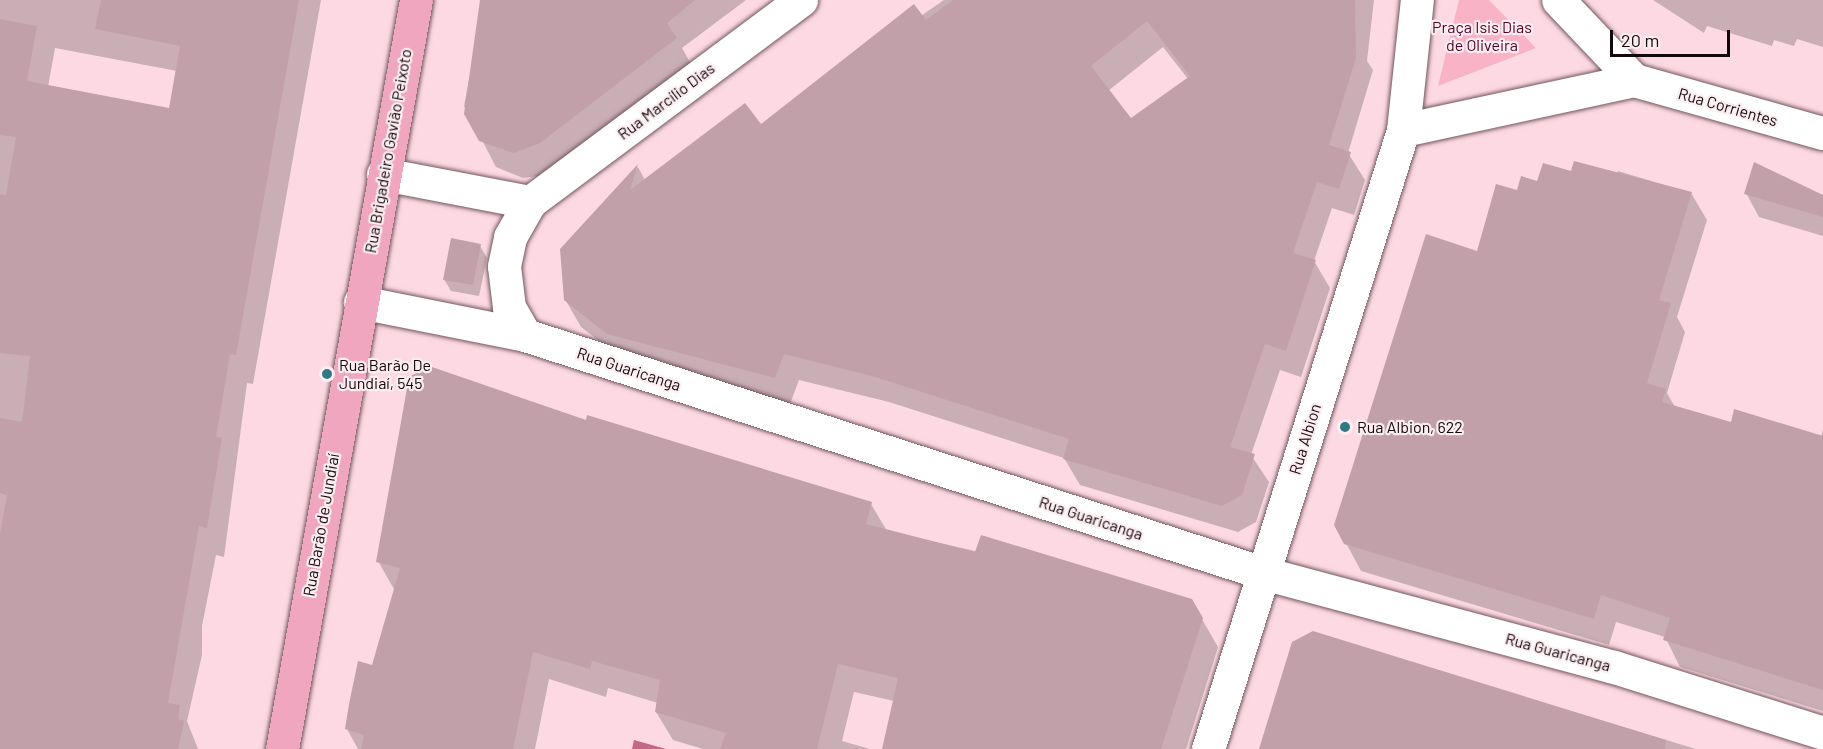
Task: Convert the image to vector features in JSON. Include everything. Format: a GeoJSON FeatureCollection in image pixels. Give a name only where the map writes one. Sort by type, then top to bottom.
{"type":"FeatureCollection","features":[{"type":"Feature","properties":{"kind":"main road","name":"Rua Brigadeiro Gavião Peixoto"},"geometry":{"type":"LineString","coordinates":[[360,302],[416,0]]}},
{"type":"Feature","properties":{"kind":"main road","name":"Rua Barão de Jundiaí"},"geometry":{"type":"LineString","coordinates":[[282,749],[360,302]]}},
{"type":"Feature","properties":{"kind":"street","name":"Rua Marcílio Dias"},"geometry":{"type":"LineString","coordinates":[[525,335],[509,307],[504,266],[510,237],[530,202],[801,0]]}},
{"type":"Feature","properties":{"kind":"street"},"geometry":{"type":"LineString","coordinates":[[1417,0],[1403,130],[1634,80]]}},
{"type":"Feature","properties":{"kind":"street"},"geometry":{"type":"LineString","coordinates":[[1558,0],[1634,80]]}},
{"type":"Feature","properties":{"kind":"street","name":"Rua Corrientes"},"geometry":{"type":"LineString","coordinates":[[1634,80],[1823,133]]}},
{"type":"Feature","properties":{"kind":"street","name":"Rua Albion"},"geometry":{"type":"LineString","coordinates":[[1208,749],[1403,130]]}},
{"type":"Feature","properties":{"kind":"street"},"geometry":{"type":"LineString","coordinates":[[383,174],[530,202]]}},
{"type":"Feature","properties":{"kind":"street","name":"Rua Guaricanga"},"geometry":{"type":"LineString","coordinates":[[360,302],[525,335],[1263,573],[1614,667],[1823,733]]}},
{"type":"Feature","properties":{"kind":"green space","name":"Praça Isis Dias de Oliveira"},"geometry":{"type":"Polygon","coordinates":[[[1459,0],[1489,0],[1536,48],[1438,86],[1459,0]]]}},
{"type":"Feature","properties":{"kind":"shaded area"},"geometry":{"type":"Polygon","coordinates":[[[634,740],[666,749],[632,749],[634,740]]]}},
{"type":"Feature","properties":{"kind":"building"},"geometry":{"type":"Polygon","coordinates":[[[101,0],[299,0],[236,355],[230,354],[216,437],[222,438],[207,528],[199,526],[168,703],[180,705],[178,719],[184,721],[178,749],[0,749],[0,534],[7,495],[0,493],[0,418],[22,422],[30,356],[0,353],[0,194],[6,195],[16,137],[0,135],[0,19],[37,26],[27,81],[169,108],[180,46],[95,29],[101,0]]]}},
{"type":"Feature","properties":{"kind":"building"},"geometry":{"type":"Polygon","coordinates":[[[480,0],[695,0],[667,23],[677,38],[540,143],[514,153],[479,141],[464,114],[480,0]]]}},
{"type":"Feature","properties":{"kind":"building"},"geometry":{"type":"Polygon","coordinates":[[[953,0],[1355,0],[1356,58],[1329,145],[1351,152],[1339,189],[1317,182],[1293,253],[1316,260],[1286,351],[1265,344],[1230,447],[1255,454],[1242,495],[1222,506],[1063,459],[1069,439],[872,376],[784,354],[775,378],[607,334],[564,300],[560,249],[638,164],[630,190],[745,103],[761,124],[914,4],[926,20],[953,0]],[[1147,21],[1091,66],[1131,118],[1190,76],[1147,21]]]}},
{"type":"Feature","properties":{"kind":"building"},"geometry":{"type":"Polygon","coordinates":[[[1574,161],[1692,192],[1659,300],[1671,303],[1647,383],[1666,389],[1662,402],[1731,422],[1734,409],[1823,436],[1823,690],[1663,640],[1670,618],[1601,595],[1594,619],[1344,544],[1334,525],[1426,234],[1477,251],[1496,184],[1517,190],[1521,176],[1537,181],[1543,163],[1571,171],[1574,161]]]}},
{"type":"Feature","properties":{"kind":"building"},"geometry":{"type":"Polygon","coordinates":[[[1754,162],[1823,195],[1823,217],[1744,194],[1754,162]]]}},
{"type":"Feature","properties":{"kind":"building"},"geometry":{"type":"Polygon","coordinates":[[[451,238],[481,244],[473,285],[443,280],[451,238]]]}},
{"type":"Feature","properties":{"kind":"building"},"geometry":{"type":"Polygon","coordinates":[[[429,366],[586,420],[587,415],[872,502],[866,524],[975,552],[981,535],[1192,599],[1203,618],[1161,749],[882,749],[898,678],[838,664],[817,749],[720,749],[726,733],[655,712],[660,680],[592,661],[590,669],[533,652],[513,749],[361,749],[364,735],[345,729],[349,704],[358,661],[372,665],[400,568],[376,562],[409,377],[429,366]]]}},
{"type":"Feature","properties":{"kind":"building"},"geometry":{"type":"Polygon","coordinates":[[[1313,631],[1666,740],[1665,749],[1259,749],[1292,642],[1313,631]]]}},
{"type":"Feature","properties":{"kind":"place","name":"Rua Barão De Jundiaí, 545"},"geometry":{"type":"Point","coordinates":[327,374]}},
{"type":"Feature","properties":{"kind":"place","name":"Rua Albion, 622"},"geometry":{"type":"Point","coordinates":[1345,427]}}]}
